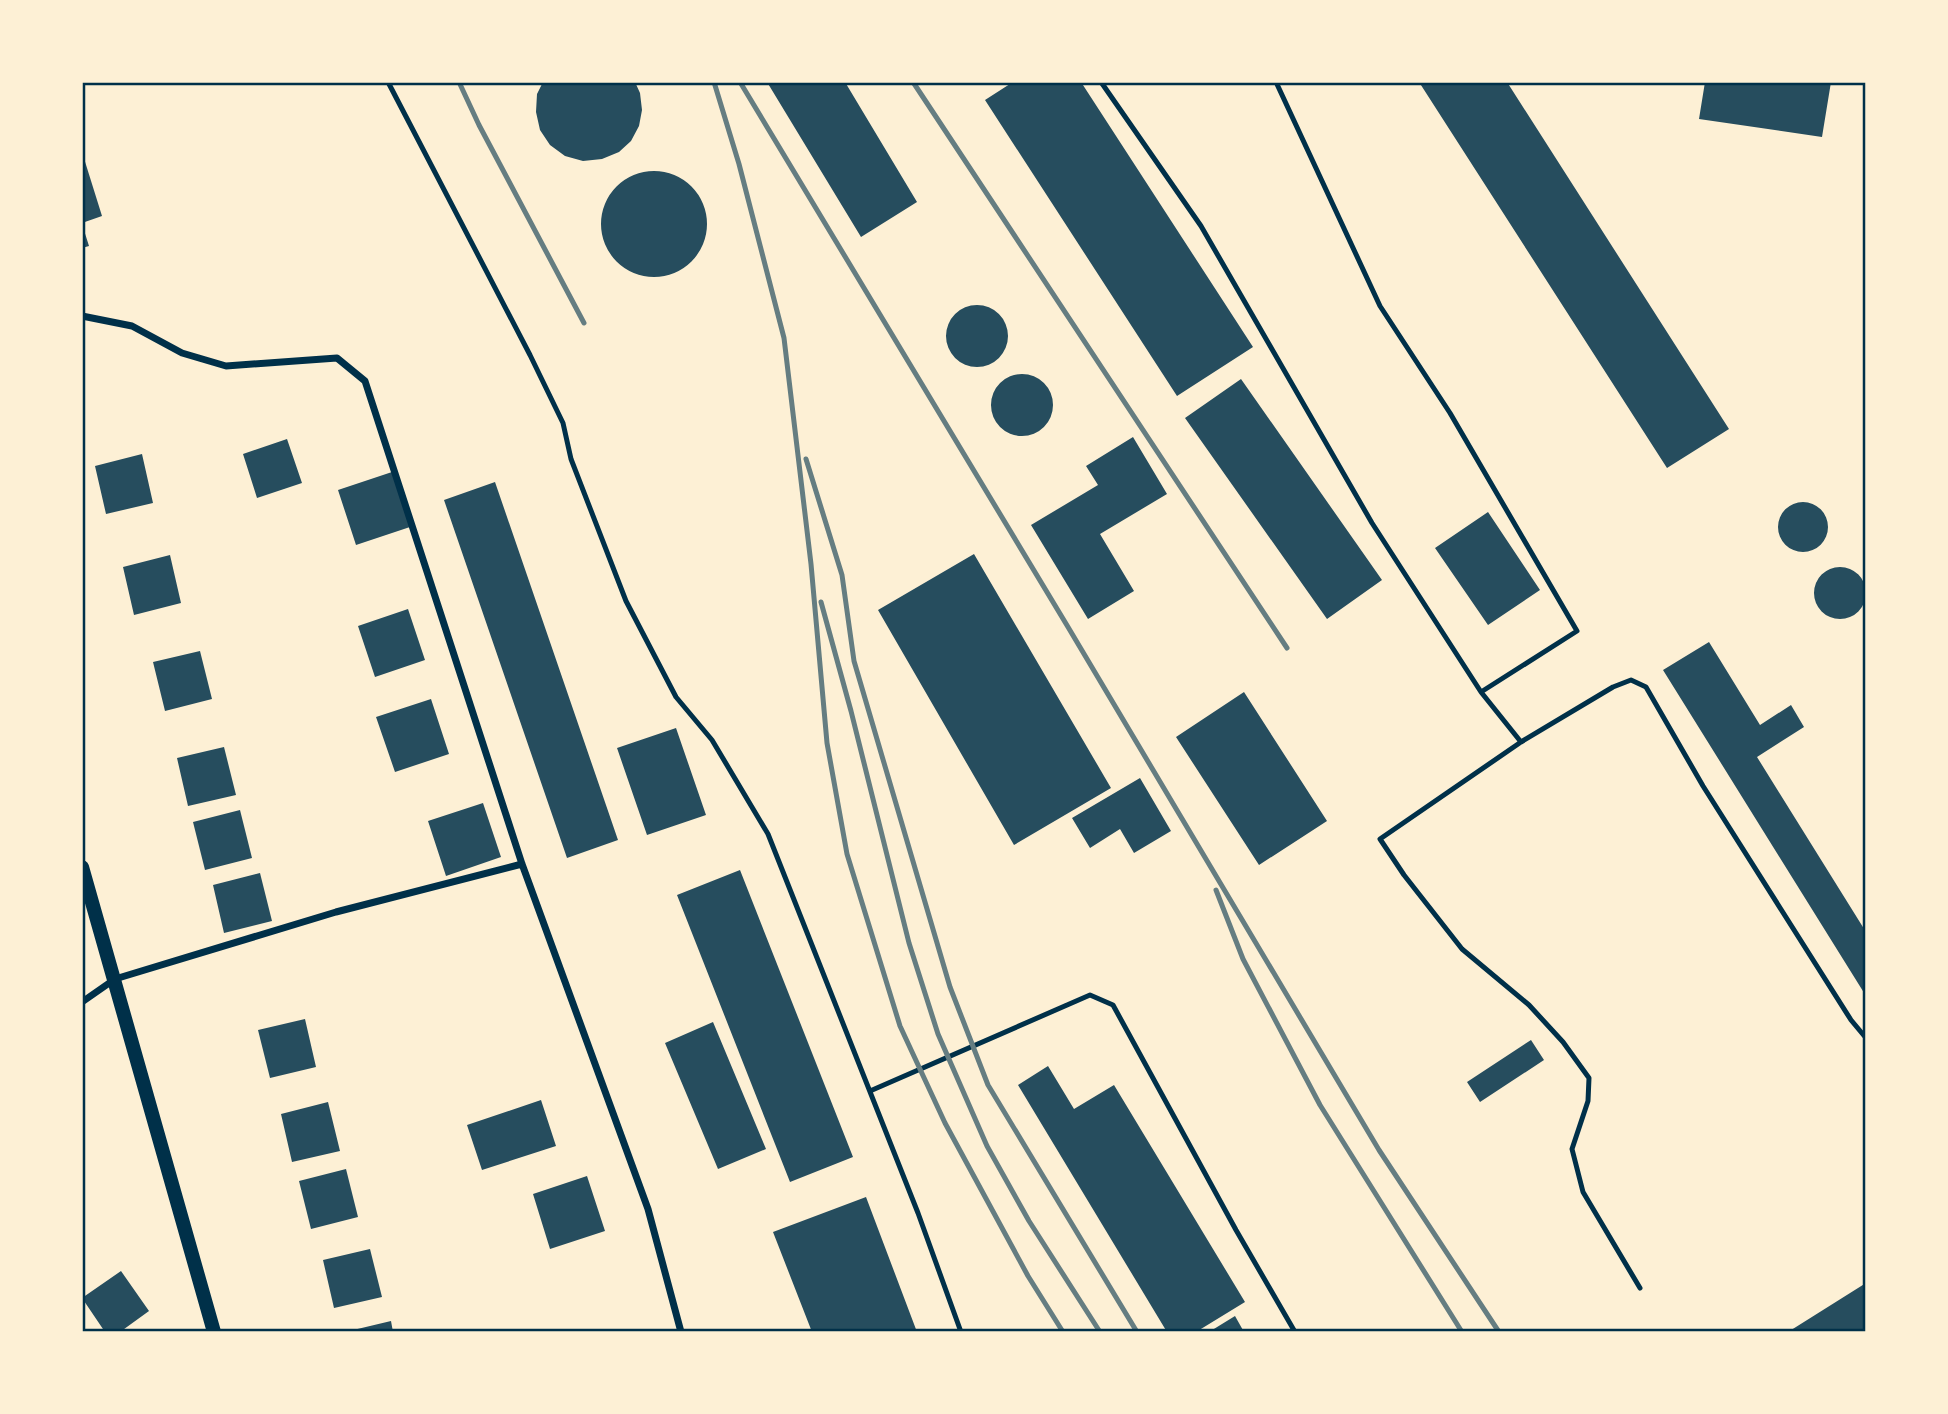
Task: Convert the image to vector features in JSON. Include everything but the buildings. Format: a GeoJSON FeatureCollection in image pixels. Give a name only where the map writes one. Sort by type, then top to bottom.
{"type":"FeatureCollection","features":[{"type":"Feature","properties":{"kind":"main road"},"geometry":{"type":"LineString","coordinates":[[82,867],[214,1332]]}},
{"type":"Feature","properties":{"kind":"street"},"geometry":{"type":"LineString","coordinates":[[82,316],[132,326],[182,353],[226,366],[337,358],[365,381],[522,864],[648,1209],[681,1332]]}},
{"type":"Feature","properties":{"kind":"street"},"geometry":{"type":"LineString","coordinates":[[82,1002],[115,979],[336,912],[522,864]]}},
{"type":"Feature","properties":{"kind":"lane"},"geometry":{"type":"LineString","coordinates":[[388,82],[563,423],[570,459],[626,601],[676,697],[712,740],[768,834],[870,1091],[961,1332]]}},
{"type":"Feature","properties":{"kind":"lane"},"geometry":{"type":"LineString","coordinates":[[1101,82],[1201,226],[1372,523],[1481,692],[1521,742]]}},
{"type":"Feature","properties":{"kind":"lane"},"geometry":{"type":"LineString","coordinates":[[1276,82],[1380,306],[1450,413],[1577,631],[1481,692]]}},
{"type":"Feature","properties":{"kind":"lane"},"geometry":{"type":"LineString","coordinates":[[1640,1288],[1583,1192],[1572,1149],[1588,1101],[1589,1078],[1563,1042],[1530,1005],[1462,949],[1404,875],[1380,839],[1521,742],[1613,687],[1631,680],[1646,687],[1703,786],[1851,1020],[1866,1038]]}},
{"type":"Feature","properties":{"kind":"lane"},"geometry":{"type":"LineString","coordinates":[[870,1091],[1090,995],[1113,1005],[1295,1332]]}},
{"type":"Feature","properties":{"kind":"railway"},"geometry":{"type":"LineString","coordinates":[[459,82],[584,323]]}},
{"type":"Feature","properties":{"kind":"railway"},"geometry":{"type":"LineString","coordinates":[[714,82],[739,164],[784,338],[811,564],[827,743],[847,854],[900,1026],[945,1123],[1028,1276],[1063,1332]]}},
{"type":"Feature","properties":{"kind":"railway"},"geometry":{"type":"LineString","coordinates":[[740,82],[1379,1150],[1499,1332]]}},
{"type":"Feature","properties":{"kind":"railway"},"geometry":{"type":"LineString","coordinates":[[913,82],[1287,648]]}},
{"type":"Feature","properties":{"kind":"railway"},"geometry":{"type":"LineString","coordinates":[[806,459],[842,575],[854,661],[950,987],[988,1085],[1137,1332]]}},
{"type":"Feature","properties":{"kind":"railway"},"geometry":{"type":"LineString","coordinates":[[821,602],[909,943],[938,1034],[987,1146],[1029,1221],[1100,1332]]}},
{"type":"Feature","properties":{"kind":"railway"},"geometry":{"type":"LineString","coordinates":[[1216,890],[1243,959],[1320,1105],[1462,1332]]}}]}
